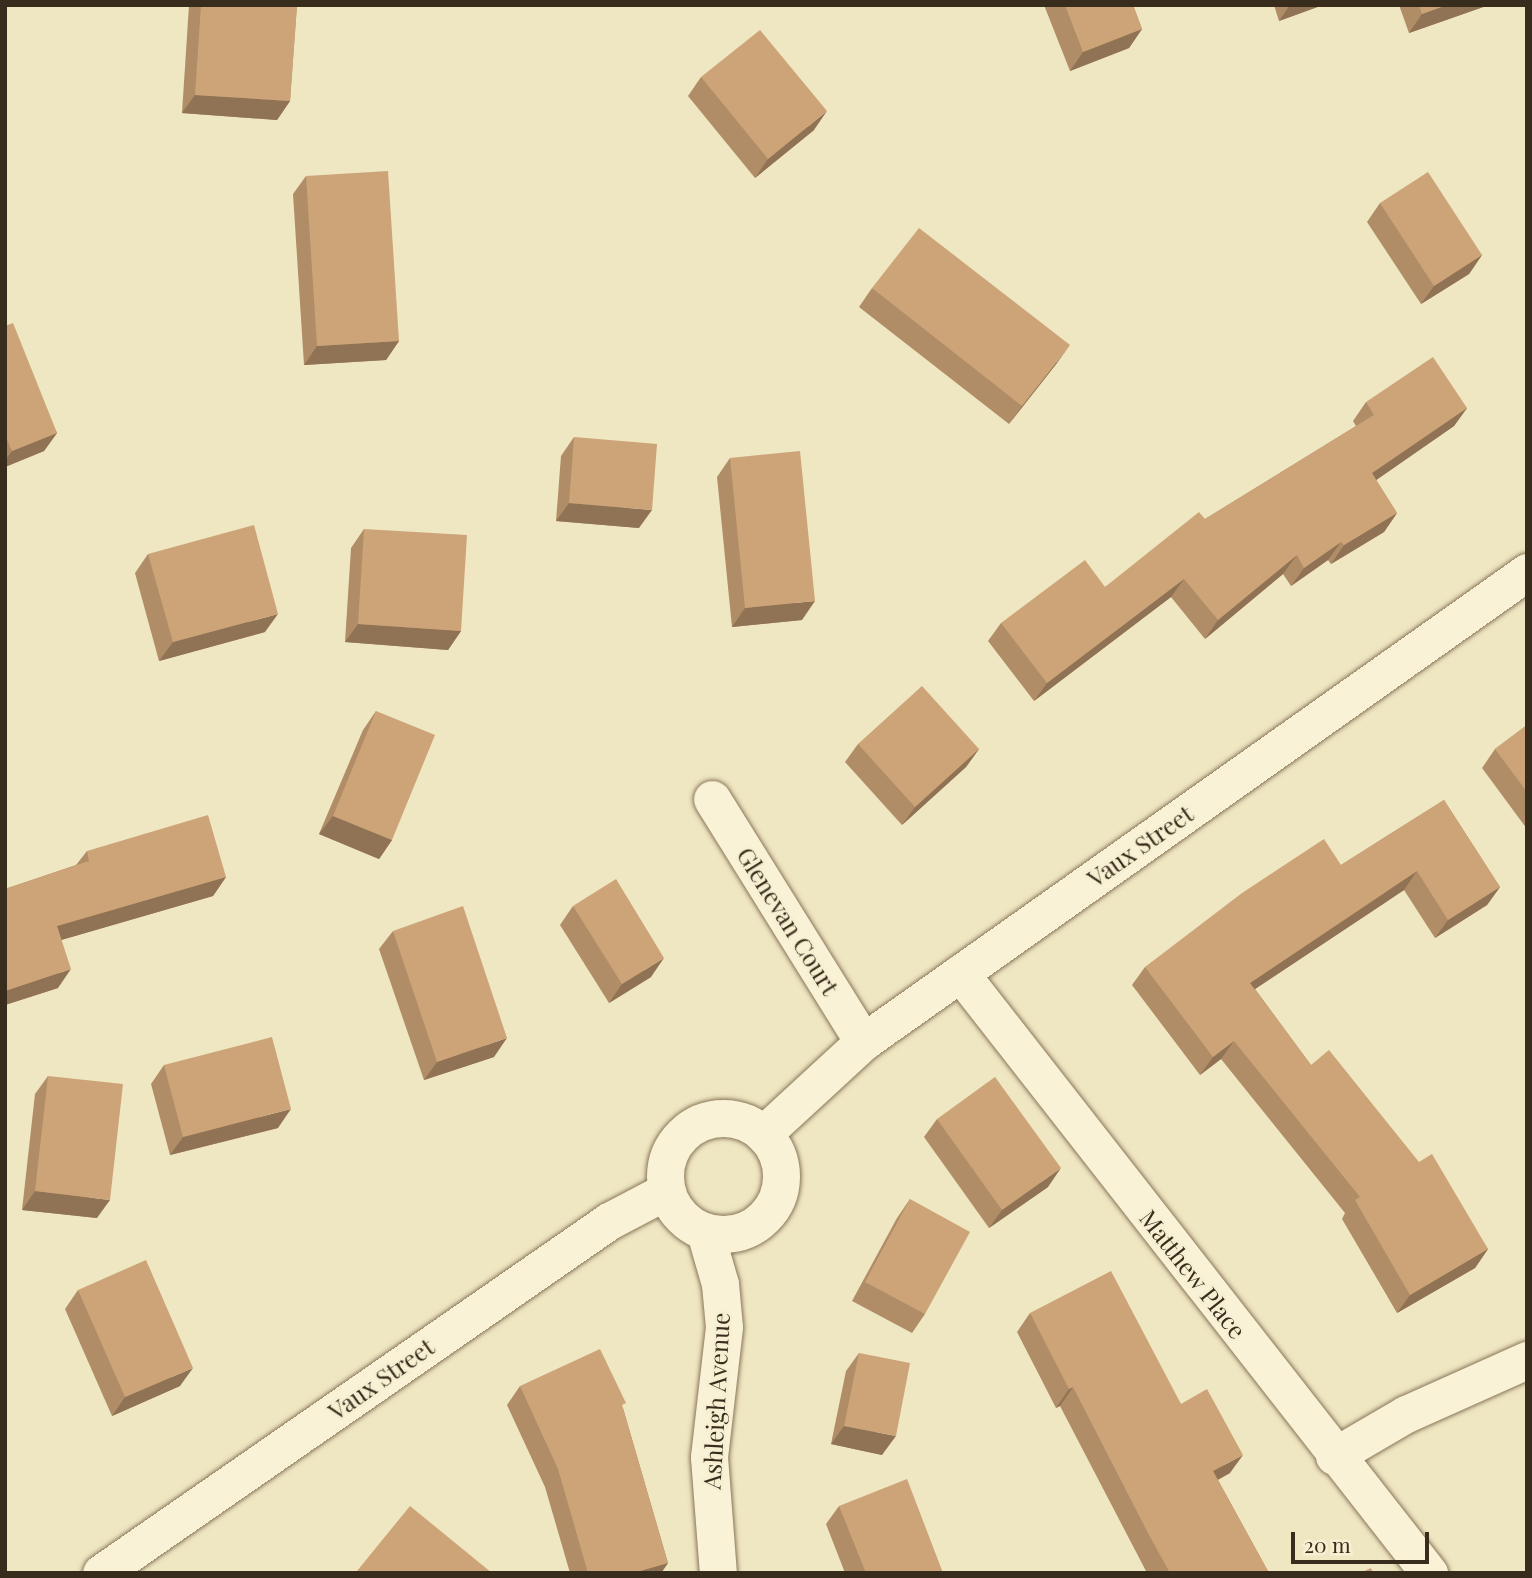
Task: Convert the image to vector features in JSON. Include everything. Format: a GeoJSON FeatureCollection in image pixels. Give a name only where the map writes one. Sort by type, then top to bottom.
{"type":"FeatureCollection","features":[{"type":"Feature","properties":{"kind":"street","name":"Vaux Street"},"geometry":{"type":"LineString","coordinates":[[763,1134],[863,1042],[1527,572]]}},
{"type":"Feature","properties":{"kind":"street","name":"Glenevan Court"},"geometry":{"type":"LineString","coordinates":[[712,799],[863,1042]]}},
{"type":"Feature","properties":{"kind":"street","name":"Matthew Place"},"geometry":{"type":"LineString","coordinates":[[960,973],[1334,1456],[1429,1573]]}},
{"type":"Feature","properties":{"kind":"street"},"geometry":{"type":"LineString","coordinates":[[730,1118],[763,1134],[781,1169],[773,1206],[744,1232],[705,1232],[687,1223],[666,1191],[669,1153],[693,1125],[730,1118]]}},
{"type":"Feature","properties":{"kind":"street","name":"Vaux Street"},"geometry":{"type":"LineString","coordinates":[[100,1573],[609,1221],[666,1191]]}},
{"type":"Feature","properties":{"kind":"street","name":"Ashleigh Avenue"},"geometry":{"type":"LineString","coordinates":[[705,1232],[720,1284],[724,1327],[709,1457],[718,1573]]}},
{"type":"Feature","properties":{"kind":"street"},"geometry":{"type":"LineString","coordinates":[[1334,1456],[1406,1414],[1527,1360]]}},
{"type":"Feature","properties":{"kind":"building"},"geometry":{"type":"Polygon","coordinates":[[[201,5],[297,5],[290,101],[195,95],[201,5]]]}},
{"type":"Feature","properties":{"kind":"building"},"geometry":{"type":"Polygon","coordinates":[[[1065,5],[1133,5],[1142,29],[1083,52],[1065,5]]]}},
{"type":"Feature","properties":{"kind":"building"},"geometry":{"type":"Polygon","coordinates":[[[1419,5],[1447,5],[1422,14],[1419,5]]]}},
{"type":"Feature","properties":{"kind":"building"},"geometry":{"type":"Polygon","coordinates":[[[760,30],[827,111],[768,159],[701,77],[760,30]]]}},
{"type":"Feature","properties":{"kind":"building"},"geometry":{"type":"Polygon","coordinates":[[[388,171],[399,341],[317,346],[306,176],[388,171]]]}},
{"type":"Feature","properties":{"kind":"building"},"geometry":{"type":"Polygon","coordinates":[[[1428,172],[1482,255],[1434,286],[1380,203],[1428,172]]]}},
{"type":"Feature","properties":{"kind":"building"},"geometry":{"type":"Polygon","coordinates":[[[919,228],[1070,345],[1022,406],[872,288],[919,228]]]}},
{"type":"Feature","properties":{"kind":"building"},"geometry":{"type":"Polygon","coordinates":[[[13,323],[57,433],[12,451],[5,435],[5,326],[13,323]]]}},
{"type":"Feature","properties":{"kind":"building"},"geometry":{"type":"Polygon","coordinates":[[[1433,357],[1467,408],[1372,473],[1397,513],[1344,545],[1341,542],[1304,568],[1297,555],[1218,620],[1184,579],[1047,683],[1001,623],[1085,560],[1105,587],[1199,512],[1205,519],[1374,415],[1366,402],[1433,357]]]}},
{"type":"Feature","properties":{"kind":"building"},"geometry":{"type":"Polygon","coordinates":[[[574,437],[657,444],[652,510],[569,503],[574,437]]]}},
{"type":"Feature","properties":{"kind":"building"},"geometry":{"type":"Polygon","coordinates":[[[800,451],[815,601],[745,608],[730,458],[800,451]]]}},
{"type":"Feature","properties":{"kind":"building"},"geometry":{"type":"Polygon","coordinates":[[[254,525],[278,614],[173,642],[148,554],[254,525]]]}},
{"type":"Feature","properties":{"kind":"building"},"geometry":{"type":"Polygon","coordinates":[[[364,529],[467,535],[461,631],[358,624],[364,529]]]}},
{"type":"Feature","properties":{"kind":"building"},"geometry":{"type":"Polygon","coordinates":[[[922,686],[979,749],[915,807],[858,744],[922,686]]]}},
{"type":"Feature","properties":{"kind":"building"},"geometry":{"type":"Polygon","coordinates":[[[376,711],[435,735],[392,840],[333,816],[376,711]]]}},
{"type":"Feature","properties":{"kind":"building"},"geometry":{"type":"Polygon","coordinates":[[[1527,725],[1527,792],[1495,749],[1527,725]]]}},
{"type":"Feature","properties":{"kind":"building"},"geometry":{"type":"Polygon","coordinates":[[[1444,800],[1500,887],[1448,920],[1417,871],[1250,983],[1311,1065],[1329,1050],[1419,1162],[1432,1154],[1488,1249],[1410,1295],[1355,1200],[1360,1197],[1234,1041],[1213,1057],[1145,967],[1242,893],[1324,839],[1341,865],[1444,800]]]}},
{"type":"Feature","properties":{"kind":"building"},"geometry":{"type":"Polygon","coordinates":[[[208,815],[226,877],[57,926],[71,969],[5,991],[5,889],[89,861],[87,851],[208,815]]]}},
{"type":"Feature","properties":{"kind":"building"},"geometry":{"type":"Polygon","coordinates":[[[616,879],[664,958],[622,984],[573,906],[616,879]]]}},
{"type":"Feature","properties":{"kind":"building"},"geometry":{"type":"Polygon","coordinates":[[[463,906],[507,1038],[437,1062],[393,931],[463,906]]]}},
{"type":"Feature","properties":{"kind":"building"},"geometry":{"type":"Polygon","coordinates":[[[272,1037],[291,1109],[183,1137],[164,1065],[272,1037]]]}},
{"type":"Feature","properties":{"kind":"building"},"geometry":{"type":"Polygon","coordinates":[[[48,1076],[123,1084],[110,1200],[35,1191],[48,1076]]]}},
{"type":"Feature","properties":{"kind":"building"},"geometry":{"type":"Polygon","coordinates":[[[995,1077],[1061,1168],[1002,1210],[937,1119],[995,1077]]]}},
{"type":"Feature","properties":{"kind":"building"},"geometry":{"type":"Polygon","coordinates":[[[910,1199],[970,1232],[925,1314],[865,1282],[910,1199]]]}},
{"type":"Feature","properties":{"kind":"building"},"geometry":{"type":"Polygon","coordinates":[[[146,1260],[193,1368],[125,1397],[78,1290],[146,1260]]]}},
{"type":"Feature","properties":{"kind":"building"},"geometry":{"type":"Polygon","coordinates":[[[1111,1271],[1181,1404],[1207,1389],[1243,1455],[1213,1471],[1269,1573],[1170,1573],[1073,1387],[1069,1389],[1030,1313],[1111,1271]]]}},
{"type":"Feature","properties":{"kind":"building"},"geometry":{"type":"Polygon","coordinates":[[[600,1349],[626,1403],[622,1405],[668,1563],[633,1573],[588,1573],[558,1469],[520,1386],[600,1349]]]}},
{"type":"Feature","properties":{"kind":"building"},"geometry":{"type":"Polygon","coordinates":[[[859,1353],[910,1363],[896,1436],[844,1426],[859,1353]]]}},
{"type":"Feature","properties":{"kind":"building"},"geometry":{"type":"Polygon","coordinates":[[[907,1479],[943,1573],[866,1573],[839,1506],[907,1479]]]}},
{"type":"Feature","properties":{"kind":"building"},"geometry":{"type":"Polygon","coordinates":[[[410,1506],[492,1573],[359,1573],[357,1571],[410,1506]]]}},
{"type":"Feature","properties":{"kind":"building"},"geometry":{"type":"Polygon","coordinates":[[[1371,1568],[1373,1573],[1360,1573],[1371,1568]]]}}]}
